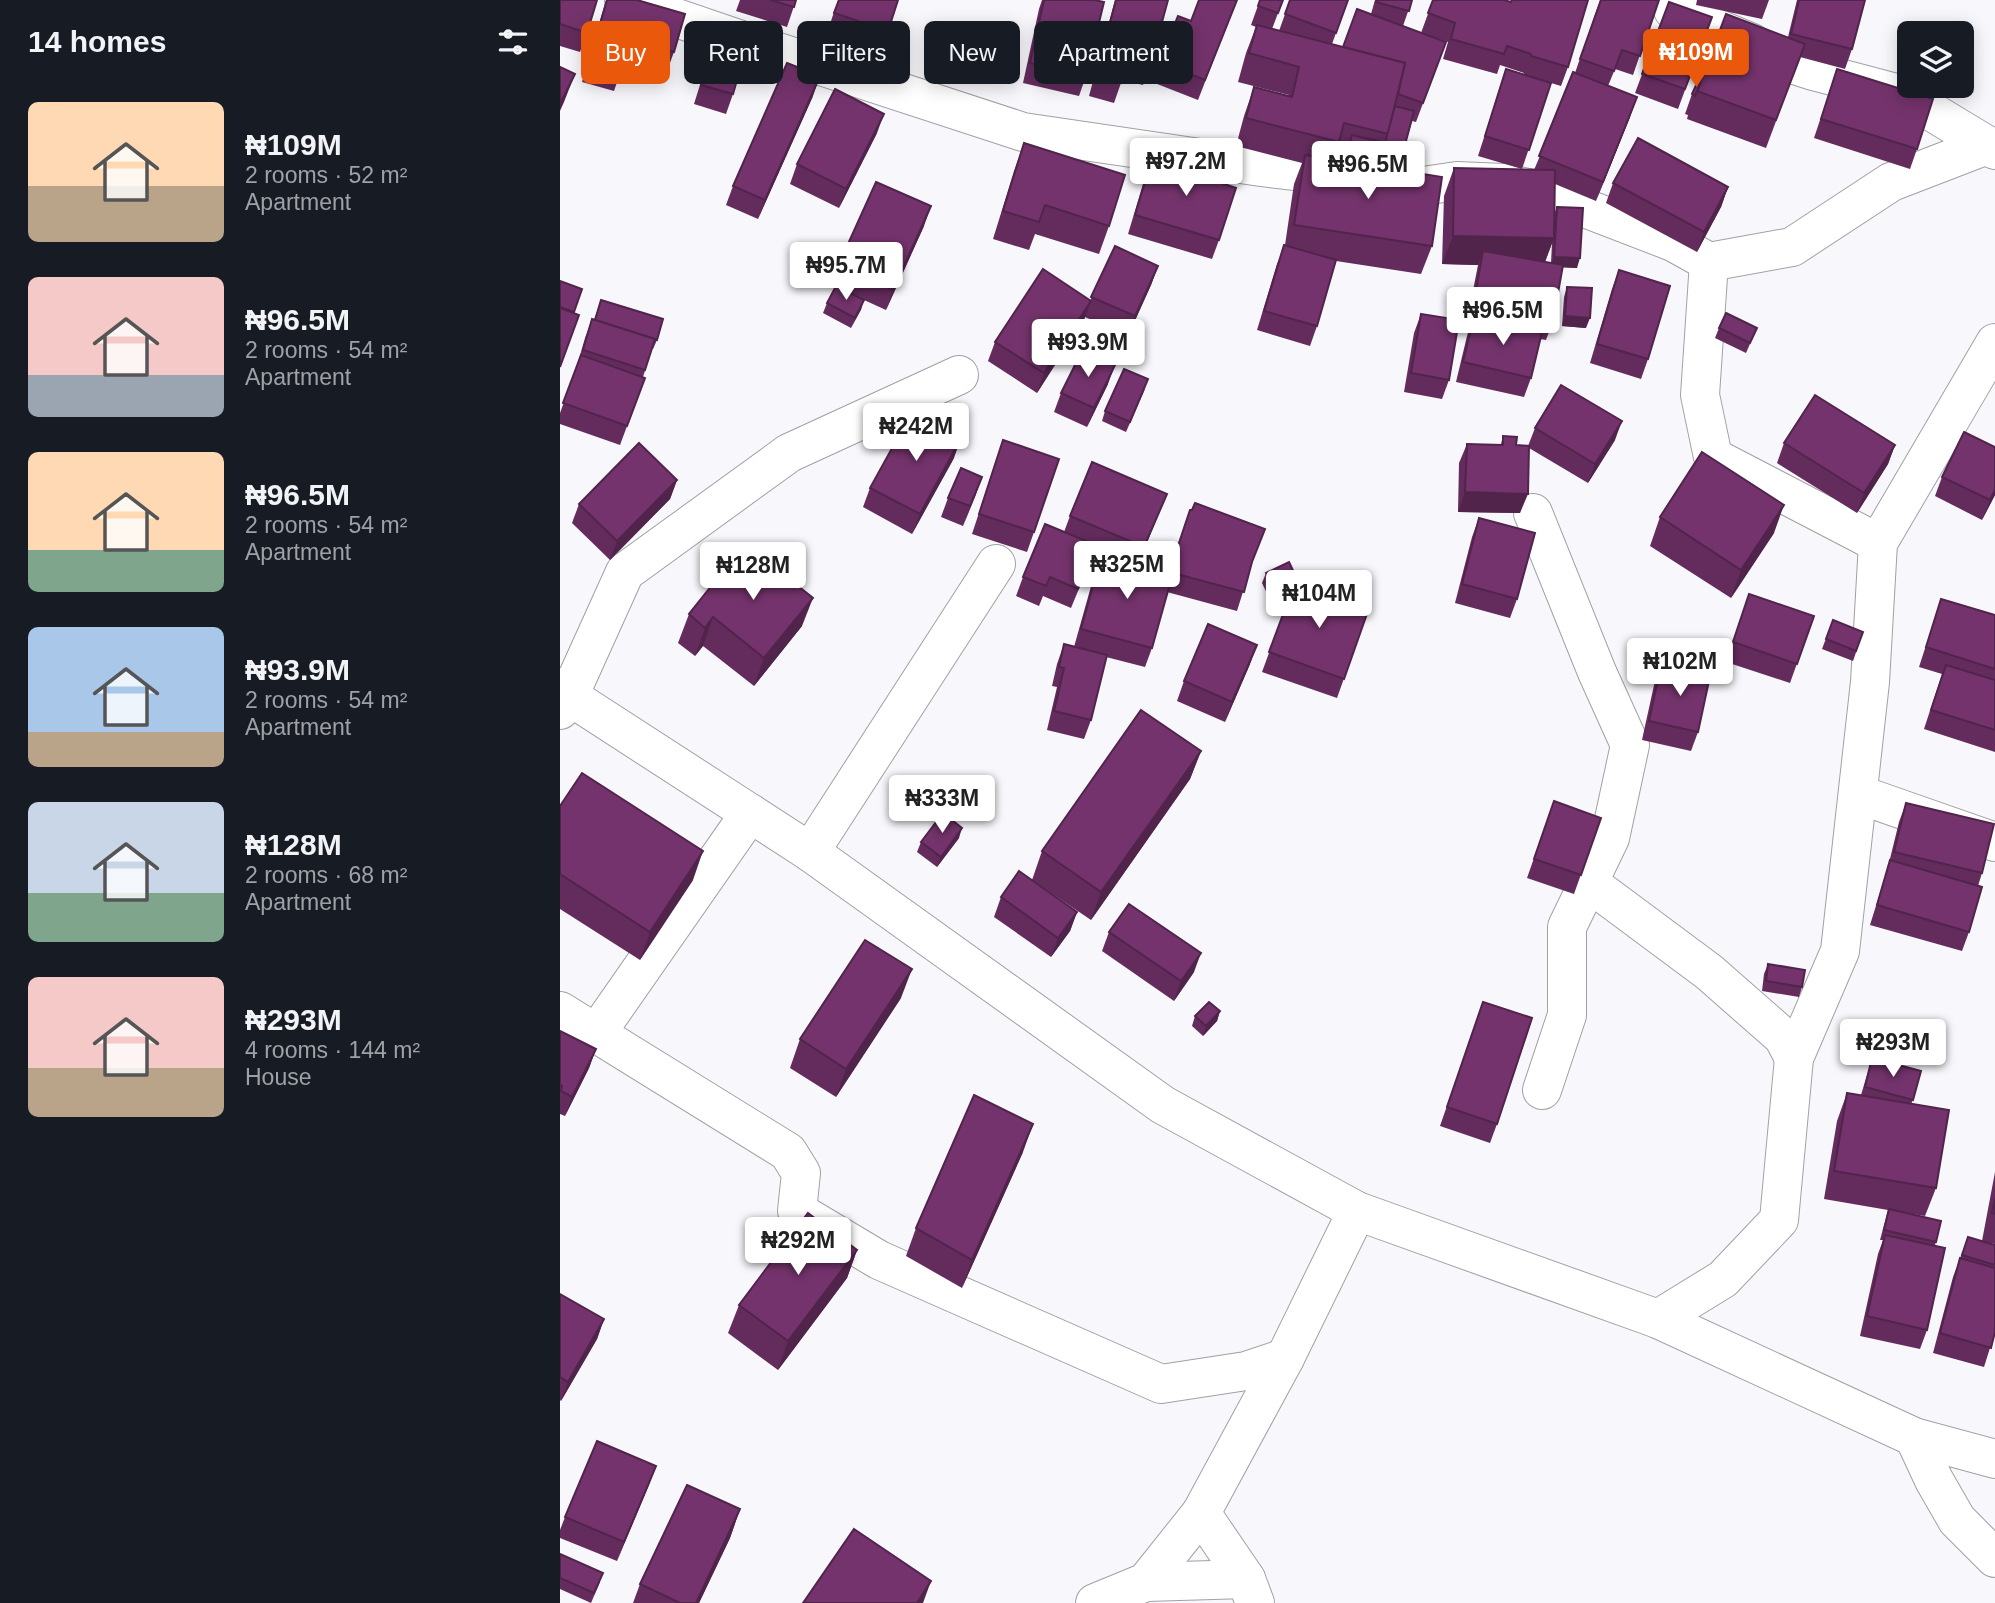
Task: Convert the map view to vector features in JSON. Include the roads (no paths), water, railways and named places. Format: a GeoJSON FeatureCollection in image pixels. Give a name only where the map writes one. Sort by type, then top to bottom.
{"type":"FeatureCollection","features":[{"type":"Feature","properties":{"kind":"street"},"geometry":{"type":"LineString","coordinates":[[624,0],[738,40],[1023,132],[1261,167],[1423,186],[1457,181],[1518,185],[1538,190],[1673,242],[1709,262],[1792,247],[1891,182],[1991,148]]}},
{"type":"Feature","properties":{"kind":"street"},"geometry":{"type":"LineString","coordinates":[[1673,10],[1752,43],[1773,58],[1904,94],[1991,148]]}},
{"type":"Feature","properties":{"kind":"street"},"geometry":{"type":"LineString","coordinates":[[1709,262],[1700,395],[1713,457],[1878,543]]}},
{"type":"Feature","properties":{"kind":"street"},"geometry":{"type":"LineString","coordinates":[[1658,1320],[1723,1279],[1779,1220],[1794,1058],[1840,951],[1870,682],[1878,543],[1995,343]]}},
{"type":"Feature","properties":{"kind":"street"},"geometry":{"type":"LineString","coordinates":[[959,375],[789,453],[625,572],[563,698],[810,852],[1163,1105],[1357,1211],[1658,1320],[1913,1437],[1995,1459]]}},
{"type":"Feature","properties":{"kind":"street"},"geometry":{"type":"LineString","coordinates":[[1533,513],[1597,672],[1630,745],[1610,838],[1567,927],[1567,1015],[1542,1090]]}},
{"type":"Feature","properties":{"kind":"street"},"geometry":{"type":"LineString","coordinates":[[810,852],[996,564]]}},
{"type":"Feature","properties":{"kind":"street"},"geometry":{"type":"LineString","coordinates":[[1858,794],[1995,842]]}},
{"type":"Feature","properties":{"kind":"street"},"geometry":{"type":"LineString","coordinates":[[596,1034],[750,813]]}},
{"type":"Feature","properties":{"kind":"street"},"geometry":{"type":"LineString","coordinates":[[1588,882],[1709,972],[1783,1037],[1794,1058]]}},
{"type":"Feature","properties":{"kind":"street"},"geometry":{"type":"LineString","coordinates":[[560,1011],[788,1152],[801,1173],[797,1211],[878,1260],[1161,1384],[1246,1371],[1285,1358]]}},
{"type":"Feature","properties":{"kind":"street"},"geometry":{"type":"LineString","coordinates":[[1153,1592],[1201,1513],[1285,1358],[1357,1211]]}},
{"type":"Feature","properties":{"kind":"street"},"geometry":{"type":"LineString","coordinates":[[1913,1437],[1957,1520],[1995,1558]]}},
{"type":"Feature","properties":{"kind":"street"},"geometry":{"type":"LineString","coordinates":[[1201,1513],[1250,1591]]}},
{"type":"Feature","properties":{"kind":"street"},"geometry":{"type":"LineString","coordinates":[[1095,1603],[1153,1592],[1250,1591]]}}]}
